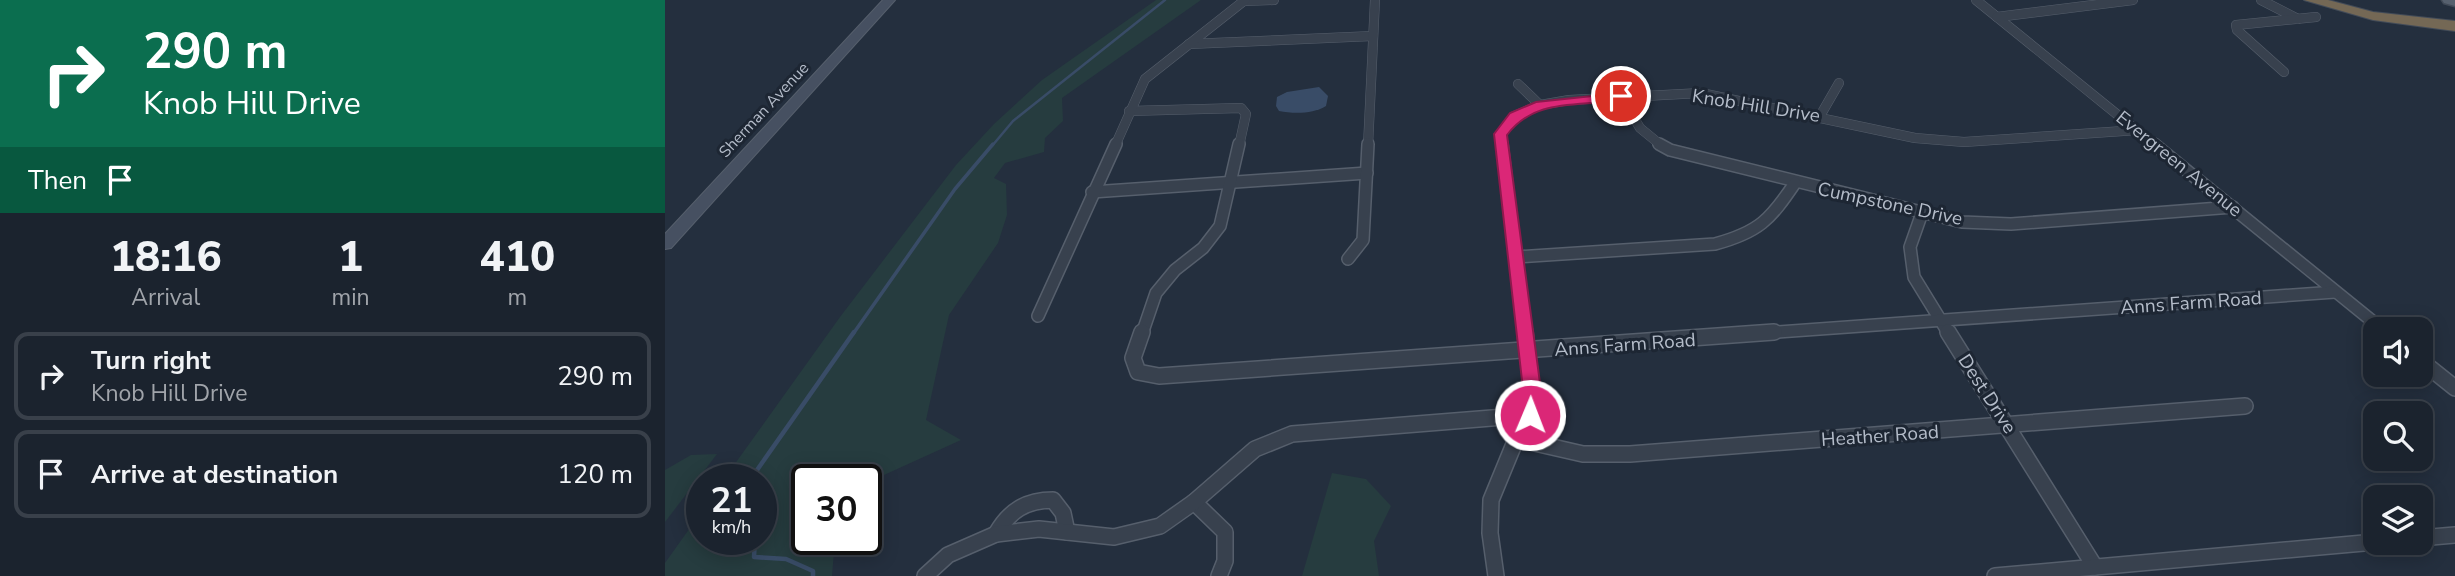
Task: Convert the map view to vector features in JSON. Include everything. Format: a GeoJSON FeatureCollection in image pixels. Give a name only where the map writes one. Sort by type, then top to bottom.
{"type":"FeatureCollection","features":[{"type":"Feature","properties":{"kind":"highway"},"geometry":{"type":"LineString","coordinates":[[2311,0],[2367,15],[2455,26]]}},
{"type":"Feature","properties":{"kind":"main road","name":"Sherman Avenue"},"geometry":{"type":"LineString","coordinates":[[665,244],[889,0]]}},
{"type":"Feature","properties":{"kind":"main road"},"geometry":{"type":"LineString","coordinates":[[2448,0],[2455,2]]}},
{"type":"Feature","properties":{"kind":"street"},"geometry":{"type":"LineString","coordinates":[[1038,316],[1145,79],[1244,1],[1274,0]]}},
{"type":"Feature","properties":{"kind":"street"},"geometry":{"type":"LineString","coordinates":[[1348,259],[1363,240],[1375,0]]}},
{"type":"Feature","properties":{"kind":"street","name":"Evergreen Avenue"},"geometry":{"type":"LineString","coordinates":[[1976,0],[2367,317]]}},
{"type":"Feature","properties":{"kind":"street"},"geometry":{"type":"LineString","coordinates":[[1997,17],[2133,0]]}},
{"type":"Feature","properties":{"kind":"street"},"geometry":{"type":"LineString","coordinates":[[2261,0],[2298,19]]}},
{"type":"Feature","properties":{"kind":"street"},"geometry":{"type":"LineString","coordinates":[[2284,72],[2235,27],[2241,22],[2316,17]]}},
{"type":"Feature","properties":{"kind":"street"},"geometry":{"type":"LineString","coordinates":[[1189,44],[1373,36]]}},
{"type":"Feature","properties":{"kind":"street"},"geometry":{"type":"LineString","coordinates":[[1820,116],[1839,83]]}},
{"type":"Feature","properties":{"kind":"street"},"geometry":{"type":"LineString","coordinates":[[1518,84],[1540,105]]}},
{"type":"Feature","properties":{"kind":"street","name":"Knob Hill Drive"},"geometry":{"type":"LineString","coordinates":[[1496,576],[1489,539],[1493,490],[1530,415],[1533,398],[1500,134],[1514,116],[1540,105],[1621,96],[1701,93],[1915,138],[1964,142],[2138,130]]}},
{"type":"Feature","properties":{"kind":"street","name":"Cumpstone Drive"},"geometry":{"type":"LineString","coordinates":[[1621,96],[1633,123],[1648,139],[1670,150],[1795,183],[1962,222],[2011,224],[2233,207]]}},
{"type":"Feature","properties":{"kind":"street"},"geometry":{"type":"LineString","coordinates":[[1129,111],[1241,108],[1246,114],[1232,182]]}},
{"type":"Feature","properties":{"kind":"street"},"geometry":{"type":"LineString","coordinates":[[1092,192],[1367,173]]}},
{"type":"Feature","properties":{"kind":"street","name":"Anns Farm Road"},"geometry":{"type":"LineString","coordinates":[[1232,182],[1220,226],[1203,248],[1175,270],[1156,293],[1133,358],[1138,372],[1159,376],[1527,352],[2335,292]]}},
{"type":"Feature","properties":{"kind":"street"},"geometry":{"type":"LineString","coordinates":[[1516,257],[1715,244],[1746,236],[1767,225],[1795,183]]}},
{"type":"Feature","properties":{"kind":"street","name":"Dest Drive"},"geometry":{"type":"LineString","coordinates":[[1922,213],[1910,247],[1914,277],[2095,567]]}},
{"type":"Feature","properties":{"kind":"street"},"geometry":{"type":"LineString","coordinates":[[2433,370],[2455,388]]}},
{"type":"Feature","properties":{"kind":"street","name":"Heather Road"},"geometry":{"type":"LineString","coordinates":[[1517,439],[1583,454],[1630,454],[2008,427],[2245,406]]}},
{"type":"Feature","properties":{"kind":"street"},"geometry":{"type":"LineString","coordinates":[[925,576],[948,555],[996,534],[1039,529],[1114,537],[1160,526],[1194,502],[1255,449],[1292,434],[1530,415]]}},
{"type":"Feature","properties":{"kind":"street"},"geometry":{"type":"LineString","coordinates":[[996,534],[1002,520],[1018,507],[1037,499],[1053,500],[1063,513],[1067,532]]}},
{"type":"Feature","properties":{"kind":"street"},"geometry":{"type":"LineString","coordinates":[[1194,502],[1225,532],[1224,561],[1219,576]]}},
{"type":"Feature","properties":{"kind":"street"},"geometry":{"type":"LineString","coordinates":[[2433,537],[2455,535]]}},
{"type":"Feature","properties":{"kind":"street"},"geometry":{"type":"LineString","coordinates":[[1995,576],[2363,543]]}},
{"type":"Feature","properties":{"kind":"green space"},"geometry":{"type":"Polygon","coordinates":[[[1156,0],[1201,0],[1062,98],[1063,121],[1045,138],[1044,152],[1005,163],[994,178],[1006,184],[1007,215],[998,243],[949,315],[926,420],[961,440],[882,477],[882,464],[791,464],[791,555],[834,555],[832,576],[665,576],[665,563],[686,533],[686,555],[777,555],[777,464],[735,464],[840,317],[956,165],[994,124],[1042,80],[1156,0]]]}},
{"type":"Feature","properties":{"kind":"green space"},"geometry":{"type":"Polygon","coordinates":[[[717,454],[709,464],[686,464],[686,495],[665,522],[665,470],[691,455],[717,454]]]}},
{"type":"Feature","properties":{"kind":"green space"},"geometry":{"type":"Polygon","coordinates":[[[1332,473],[1366,479],[1391,506],[1374,541],[1379,576],[1302,576],[1332,473]]]}},
{"type":"Feature","properties":{"kind":"water"},"geometry":{"type":"Polygon","coordinates":[[[1319,87],[1328,96],[1326,106],[1321,109],[1291,113],[1279,111],[1276,106],[1277,97],[1287,92],[1319,87]]]}},
{"type":"Feature","properties":{"kind":"waterway"},"geometry":{"type":"LineString","coordinates":[[992,146],[1013,121],[1165,0]]}},
{"type":"Feature","properties":{"kind":"waterway"},"geometry":{"type":"LineString","coordinates":[[853,334],[955,189],[993,144]]}},
{"type":"Feature","properties":{"kind":"waterway"},"geometry":{"type":"LineString","coordinates":[[761,464],[854,332]]}},
{"type":"Feature","properties":{"kind":"waterway"},"geometry":{"type":"LineString","coordinates":[[754,555],[786,559],[813,571],[813,576]]}},
{"type":"Feature","properties":{"kind":"route"},"geometry":{"type":"LineString","coordinates":[[1530,415],[1533,398],[1500,134],[1514,116],[1540,105],[1621,96]]}}]}
